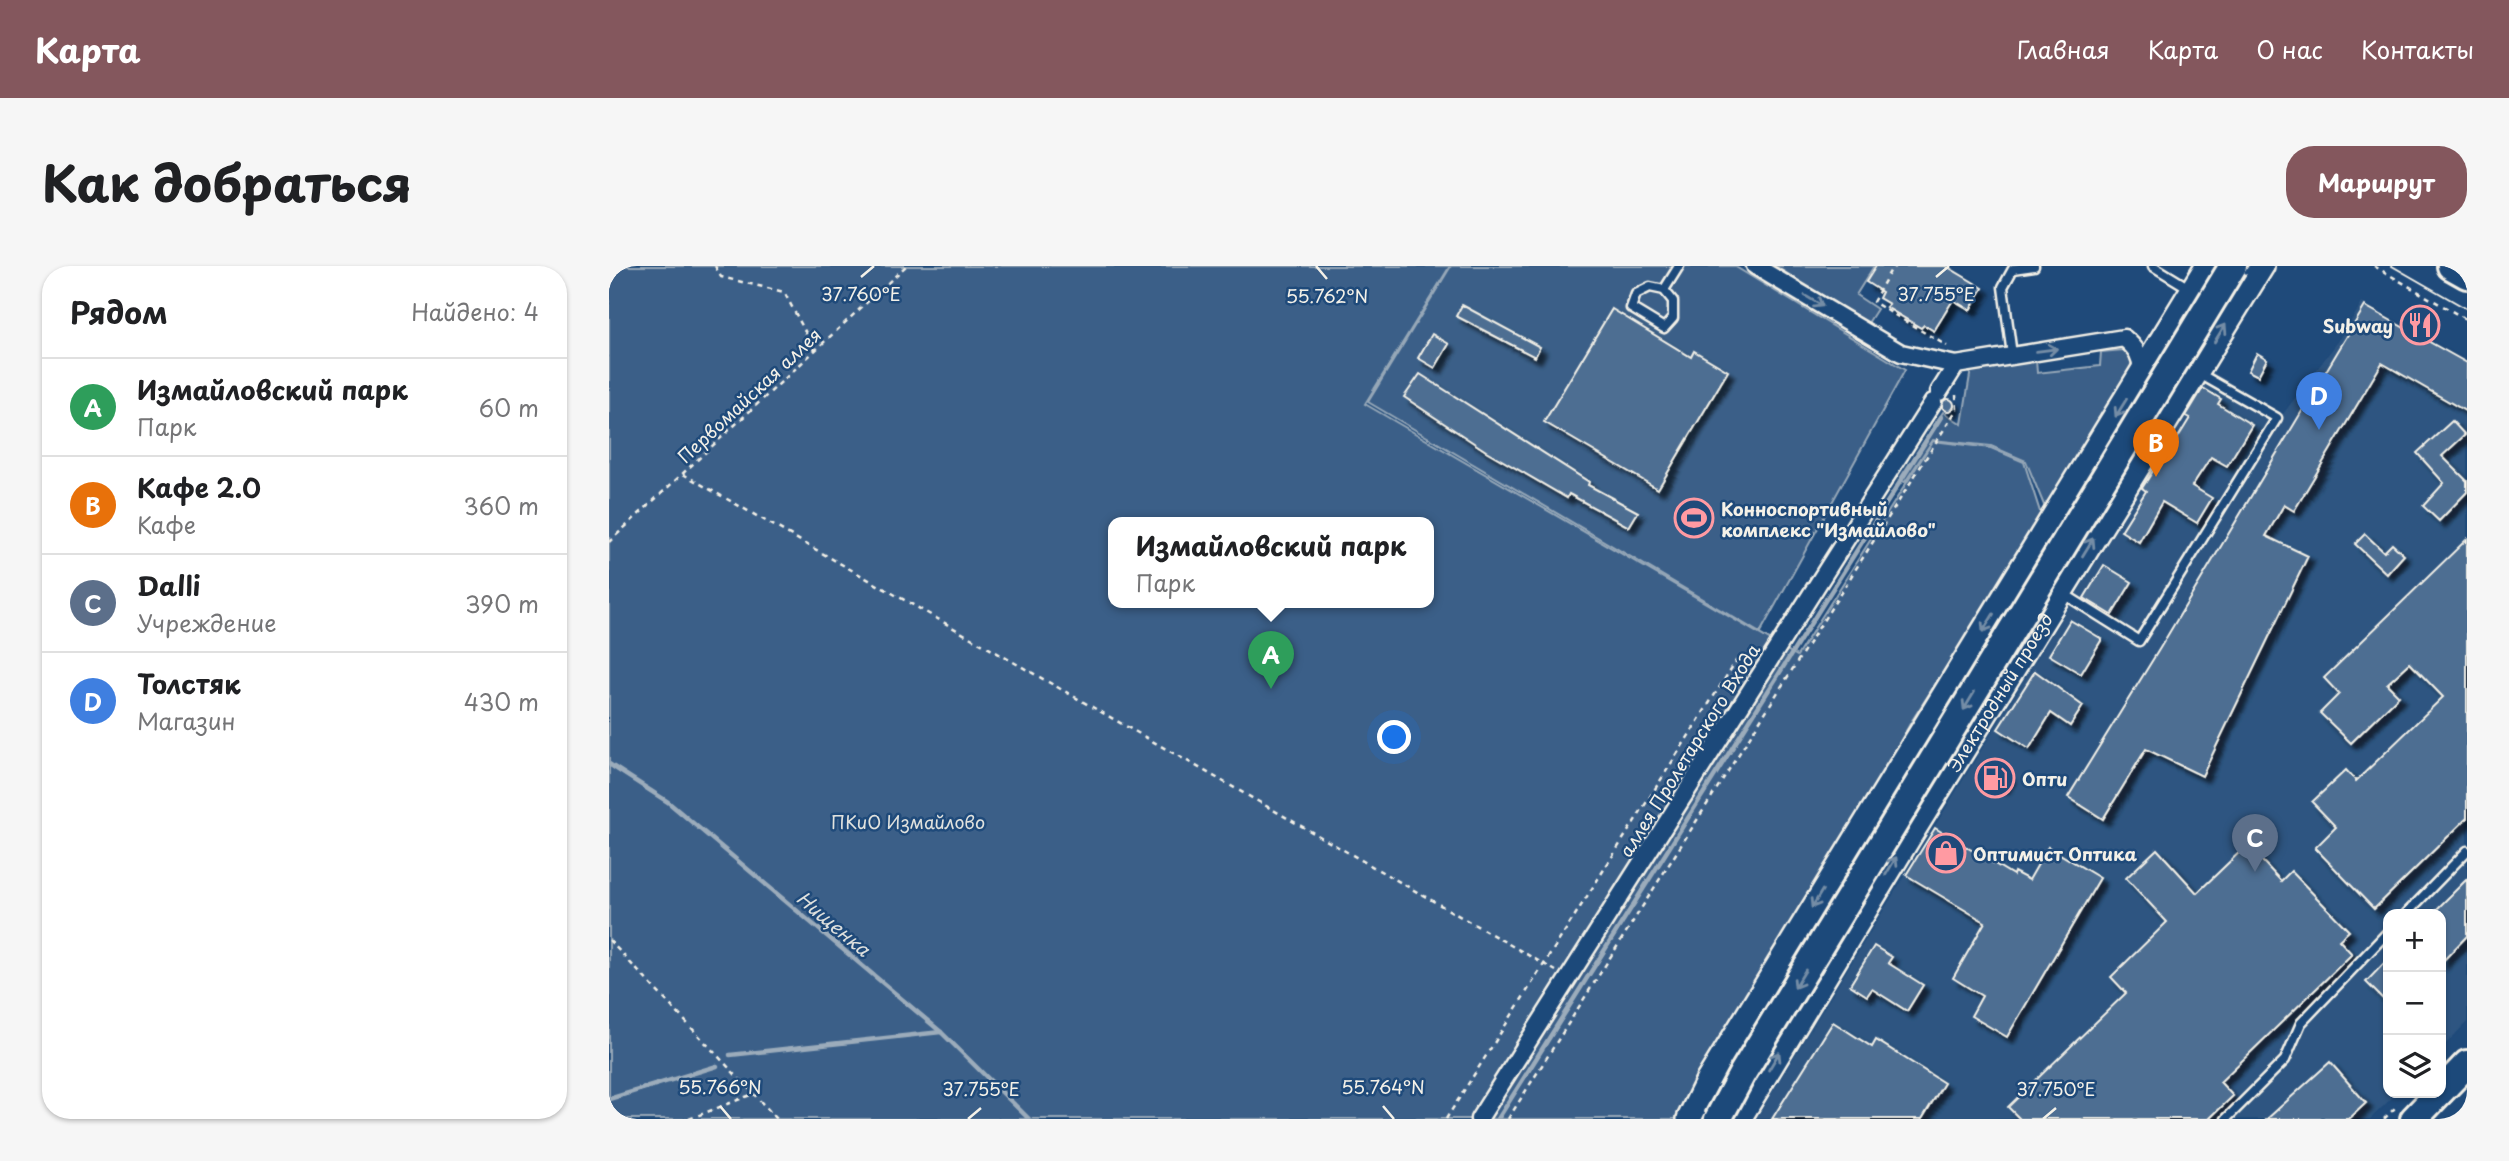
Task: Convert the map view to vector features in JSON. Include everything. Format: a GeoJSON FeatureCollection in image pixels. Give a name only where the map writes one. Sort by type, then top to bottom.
{"type":"FeatureCollection","features":[{"type":"Feature","properties":{"kind":"main road"},"geometry":{"type":"LineString","coordinates":[[1718,1119],[1749,1062],[2233,266]]}},
{"type":"Feature","properties":{"kind":"main road"},"geometry":{"type":"LineString","coordinates":[[2451,266],[2467,275]]}},
{"type":"Feature","properties":{"kind":"main road"},"geometry":{"type":"LineString","coordinates":[[2446,1086],[2467,1064]]}},
{"type":"Feature","properties":{"kind":"main road"},"geometry":{"type":"LineString","coordinates":[[2414,1119],[2434,1098]]}},
{"type":"Feature","properties":{"kind":"street"},"geometry":{"type":"LineString","coordinates":[[1755,266],[1901,352],[1956,365],[2124,338],[2134,346],[2140,356],[2141,376]]}},
{"type":"Feature","properties":{"kind":"street"},"geometry":{"type":"LineString","coordinates":[[1689,1119],[1708,1080],[1867,818],[2207,266]]}},
{"type":"Feature","properties":{"kind":"street","name":"Электродный проезд"},"geometry":{"type":"LineString","coordinates":[[1739,1119],[1908,839],[2262,266]]}},
{"type":"Feature","properties":{"kind":"street","name":"аллея Пролетарского Входа"},"geometry":{"type":"LineString","coordinates":[[1479,1119],[1956,365]]}},
{"type":"Feature","properties":{"kind":"street"},"geometry":{"type":"LineString","coordinates":[[2011,586],[2013,607],[2021,614],[2031,617],[2040,615],[2055,601]]}},
{"type":"Feature","properties":{"kind":"street"},"geometry":{"type":"LineString","coordinates":[[1867,818],[1881,806],[1889,806],[1904,817],[1908,826],[1908,839]]}},
{"type":"Feature","properties":{"kind":"lane"},"geometry":{"type":"LineString","coordinates":[[1664,290],[1679,266]]}},
{"type":"Feature","properties":{"kind":"lane"},"geometry":{"type":"LineString","coordinates":[[2012,355],[2003,287],[2013,269],[2034,266]]}},
{"type":"Feature","properties":{"kind":"lane"},"geometry":{"type":"LineString","coordinates":[[2153,266],[2192,289]]}},
{"type":"Feature","properties":{"kind":"lane"},"geometry":{"type":"LineString","coordinates":[[1657,287],[1664,290],[1673,301],[1675,310],[1673,318],[1664,328],[1631,308],[1632,301],[1642,289],[1657,287]]}},
{"type":"Feature","properties":{"kind":"lane"},"geometry":{"type":"LineString","coordinates":[[2055,601],[2139,641],[2277,418],[2196,372]]}},
{"type":"Feature","properties":{"kind":"lane"},"geometry":{"type":"LineString","coordinates":[[2411,909],[2467,851]]}},
{"type":"Feature","properties":{"kind":"lane"},"geometry":{"type":"LineString","coordinates":[[2226,1119],[2285,1060],[2301,1023],[2383,937]]}},
{"type":"Feature","properties":{"kind":"path"},"geometry":{"type":"LineString","coordinates":[[715,266],[721,276],[783,292],[815,351]]}},
{"type":"Feature","properties":{"kind":"path","name":"Первомайская аллея"},"geometry":{"type":"LineString","coordinates":[[609,542],[906,266]]}},
{"type":"Feature","properties":{"kind":"path"},"geometry":{"type":"LineString","coordinates":[[1508,1119],[1636,911],[1957,409],[1956,365],[1959,354],[1873,302],[1893,266],[1896,268]]}},
{"type":"Feature","properties":{"kind":"path"},"geometry":{"type":"LineString","coordinates":[[2374,266],[2467,320]]}},
{"type":"Feature","properties":{"kind":"path"},"geometry":{"type":"LineString","coordinates":[[683,474],[1568,978]]}},
{"type":"Feature","properties":{"kind":"path"},"geometry":{"type":"LineString","coordinates":[[1446,1119],[1736,661],[1782,639]]}},
{"type":"Feature","properties":{"kind":"path"},"geometry":{"type":"LineString","coordinates":[[609,940],[777,1119]]}},
{"type":"Feature","properties":{"kind":"path"},"geometry":{"type":"LineString","coordinates":[[689,1119],[754,1094]]}},
{"type":"Feature","properties":{"kind":"shaded area"},"geometry":{"type":"Polygon","coordinates":[[[2362,303],[2467,362],[2467,1022],[2446,1044],[2446,909],[2383,909],[2383,1098],[2392,1098],[2370,1119],[1756,1119],[2212,372],[2283,414],[2340,339],[2362,303]]]}},
{"type":"Feature","properties":{"kind":"green space","name":"ПКиО Измайлово"},"geometry":{"type":"Polygon","coordinates":[[[609,266],[1450,266],[1365,404],[1797,656],[1933,441],[1991,448],[2024,462],[2042,518],[1911,722],[1689,1119],[609,1119],[609,266]]]}},
{"type":"Feature","properties":{"kind":"green space","name":"Конноспортивный комплекс \"Измайлово\""},"geometry":{"type":"Polygon","coordinates":[[[1451,266],[1734,266],[1905,370],[1760,633],[1368,402],[1451,266]]]}},
{"type":"Feature","properties":{"kind":"green space"},"geometry":{"type":"Polygon","coordinates":[[[1775,266],[1874,266],[1856,295],[1877,309],[1868,323],[1775,266]]]}},
{"type":"Feature","properties":{"kind":"green space"},"geometry":{"type":"Polygon","coordinates":[[[2124,350],[2131,357],[2134,369],[2048,515],[2026,461],[1991,446],[1933,440],[1905,482],[1899,480],[1943,412],[1962,424],[1971,369],[2036,360],[2037,373],[2100,366],[2101,352],[2124,350]]]}},
{"type":"Feature","properties":{"kind":"building"},"geometry":{"type":"Polygon","coordinates":[[[1876,266],[1946,266],[1983,288],[1970,310],[1953,300],[1934,331],[1924,325],[1921,328],[1886,307],[1889,304],[1879,298],[1882,292],[1866,282],[1876,266]]]}},
{"type":"Feature","properties":{"kind":"building"},"geometry":{"type":"Polygon","coordinates":[[[1462,305],[1540,347],[1535,357],[1456,316],[1462,305]]]}},
{"type":"Feature","properties":{"kind":"building"},"geometry":{"type":"Polygon","coordinates":[[[2365,306],[2467,363],[2467,412],[2382,363],[2294,511],[2284,505],[2266,536],[2308,556],[2202,776],[2146,749],[2103,819],[2068,797],[2365,306]]]}},
{"type":"Feature","properties":{"kind":"building"},"geometry":{"type":"Polygon","coordinates":[[[1612,309],[1691,357],[1694,351],[1728,371],[1658,489],[1544,422],[1612,309]]]}},
{"type":"Feature","properties":{"kind":"building"},"geometry":{"type":"Polygon","coordinates":[[[1432,334],[1449,344],[1435,368],[1418,358],[1432,334]]]}},
{"type":"Feature","properties":{"kind":"building"},"geometry":{"type":"Polygon","coordinates":[[[2257,353],[2267,359],[2258,376],[2248,371],[2257,353]]]}},
{"type":"Feature","properties":{"kind":"building"},"geometry":{"type":"Polygon","coordinates":[[[1420,374],[1589,482],[1588,485],[1638,512],[1629,527],[1569,494],[1567,498],[1486,451],[1404,397],[1420,374]]]}},
{"type":"Feature","properties":{"kind":"building"},"geometry":{"type":"Polygon","coordinates":[[[2203,388],[2221,399],[2218,404],[2252,425],[2227,466],[2211,457],[2192,486],[2212,498],[2197,523],[2162,502],[2139,542],[2121,531],[2146,491],[2142,488],[2155,468],[2158,470],[2190,418],[2186,416],[2203,388]]]}},
{"type":"Feature","properties":{"kind":"building"},"geometry":{"type":"Polygon","coordinates":[[[1948,399],[1954,405],[1948,411],[1942,405],[1948,399]]]}},
{"type":"Feature","properties":{"kind":"building"},"geometry":{"type":"Polygon","coordinates":[[[2452,421],[2465,435],[2442,456],[2467,481],[2467,492],[2439,521],[2423,506],[2444,483],[2417,453],[2452,421]]]}},
{"type":"Feature","properties":{"kind":"building"},"geometry":{"type":"Polygon","coordinates":[[[2365,534],[2384,552],[2392,544],[2404,555],[2387,574],[2355,544],[2365,534]]]}},
{"type":"Feature","properties":{"kind":"building"},"geometry":{"type":"Polygon","coordinates":[[[2467,539],[2467,818],[2374,909],[2315,848],[2336,827],[2312,802],[2346,770],[2356,781],[2443,697],[2410,663],[2387,684],[2399,696],[2351,743],[2320,713],[2339,694],[2324,678],[2467,539]]]}},
{"type":"Feature","properties":{"kind":"building"},"geometry":{"type":"Polygon","coordinates":[[[2104,565],[2132,582],[2112,615],[2084,598],[2104,565]]]}},
{"type":"Feature","properties":{"kind":"building"},"geometry":{"type":"Polygon","coordinates":[[[2070,620],[2102,639],[2081,674],[2049,655],[2070,620]]]}},
{"type":"Feature","properties":{"kind":"building"},"geometry":{"type":"Polygon","coordinates":[[[2035,671],[2083,706],[2070,726],[2051,713],[2029,749],[1998,729],[2035,671]]]}},
{"type":"Feature","properties":{"kind":"building"},"geometry":{"type":"Polygon","coordinates":[[[1995,768],[2009,776],[2002,788],[1988,780],[1995,768]]]}},
{"type":"Feature","properties":{"kind":"building"},"geometry":{"type":"Polygon","coordinates":[[[1935,828],[2013,875],[2014,872],[2029,880],[2048,847],[2100,878],[2007,1037],[1971,1016],[1982,996],[1953,978],[1985,922],[1906,875],[1935,828]]]}},
{"type":"Feature","properties":{"kind":"building"},"geometry":{"type":"Polygon","coordinates":[[[2247,845],[2281,881],[2291,871],[2349,931],[2339,940],[2352,954],[2220,1082],[2233,1096],[2209,1119],[2020,1119],[2008,1107],[2126,993],[2111,977],[2167,922],[2126,878],[2157,849],[2197,893],[2247,845]]]}},
{"type":"Feature","properties":{"kind":"building"},"geometry":{"type":"Polygon","coordinates":[[[2467,879],[2467,936],[2446,958],[2446,909],[2437,909],[2467,879]]]}},
{"type":"Feature","properties":{"kind":"building"},"geometry":{"type":"Polygon","coordinates":[[[1874,946],[1892,957],[1888,963],[1923,985],[1907,1011],[1872,989],[1867,996],[1850,985],[1874,946]]]}},
{"type":"Feature","properties":{"kind":"building"},"geometry":{"type":"Polygon","coordinates":[[[2383,964],[2383,999],[2366,982],[2383,964]]]}},
{"type":"Feature","properties":{"kind":"building"},"geometry":{"type":"Polygon","coordinates":[[[1833,1022],[1872,1047],[1876,1040],[1944,1083],[1922,1119],[1772,1119],[1833,1022]]]}},
{"type":"Feature","properties":{"kind":"building"},"geometry":{"type":"Polygon","coordinates":[[[2330,1062],[2366,1103],[2349,1119],[2267,1119],[2330,1062]]]}},
{"type":"Feature","properties":{"kind":"waterway"},"geometry":{"type":"LineString","coordinates":[[1498,1119],[1941,417]]}},
{"type":"Feature","properties":{"kind":"waterway","name":"Нищенка"},"geometry":{"type":"LineString","coordinates":[[609,764],[668,802],[941,1032],[1029,1119]]}},
{"type":"Feature","properties":{"kind":"waterway"},"geometry":{"type":"LineString","coordinates":[[730,1055],[941,1032]]}},
{"type":"Feature","properties":{"kind":"waterway"},"geometry":{"type":"LineString","coordinates":[[609,1099],[717,1066]]}},
{"type":"Feature","properties":{"kind":"tram line"},"geometry":{"type":"LineString","coordinates":[[2392,266],[2467,309]]}},
{"type":"Feature","properties":{"kind":"place","name":"Subway"},"geometry":{"type":"Point","coordinates":[2420,325]}},
{"type":"Feature","properties":{"kind":"place","name":"Толстяк"},"geometry":{"type":"Point","coordinates":[2319,430]}},
{"type":"Feature","properties":{"kind":"place","name":"Кафе 2.0"},"geometry":{"type":"Point","coordinates":[2156,477]}},
{"type":"Feature","properties":{"kind":"place","name":"Конноспортивный комплекс \"Измайлово\""},"geometry":{"type":"Point","coordinates":[1694,518]}},
{"type":"Feature","properties":{"kind":"place","name":"Измайловский парк"},"geometry":{"type":"Point","coordinates":[1271,689]}},
{"type":"Feature","properties":{"kind":"place","name":"Опти"},"geometry":{"type":"Point","coordinates":[1995,778]}},
{"type":"Feature","properties":{"kind":"place","name":"Оптимист Оптика"},"geometry":{"type":"Point","coordinates":[1946,853]}},
{"type":"Feature","properties":{"kind":"place","name":"Dalli"},"geometry":{"type":"Point","coordinates":[2255,872]}}]}
